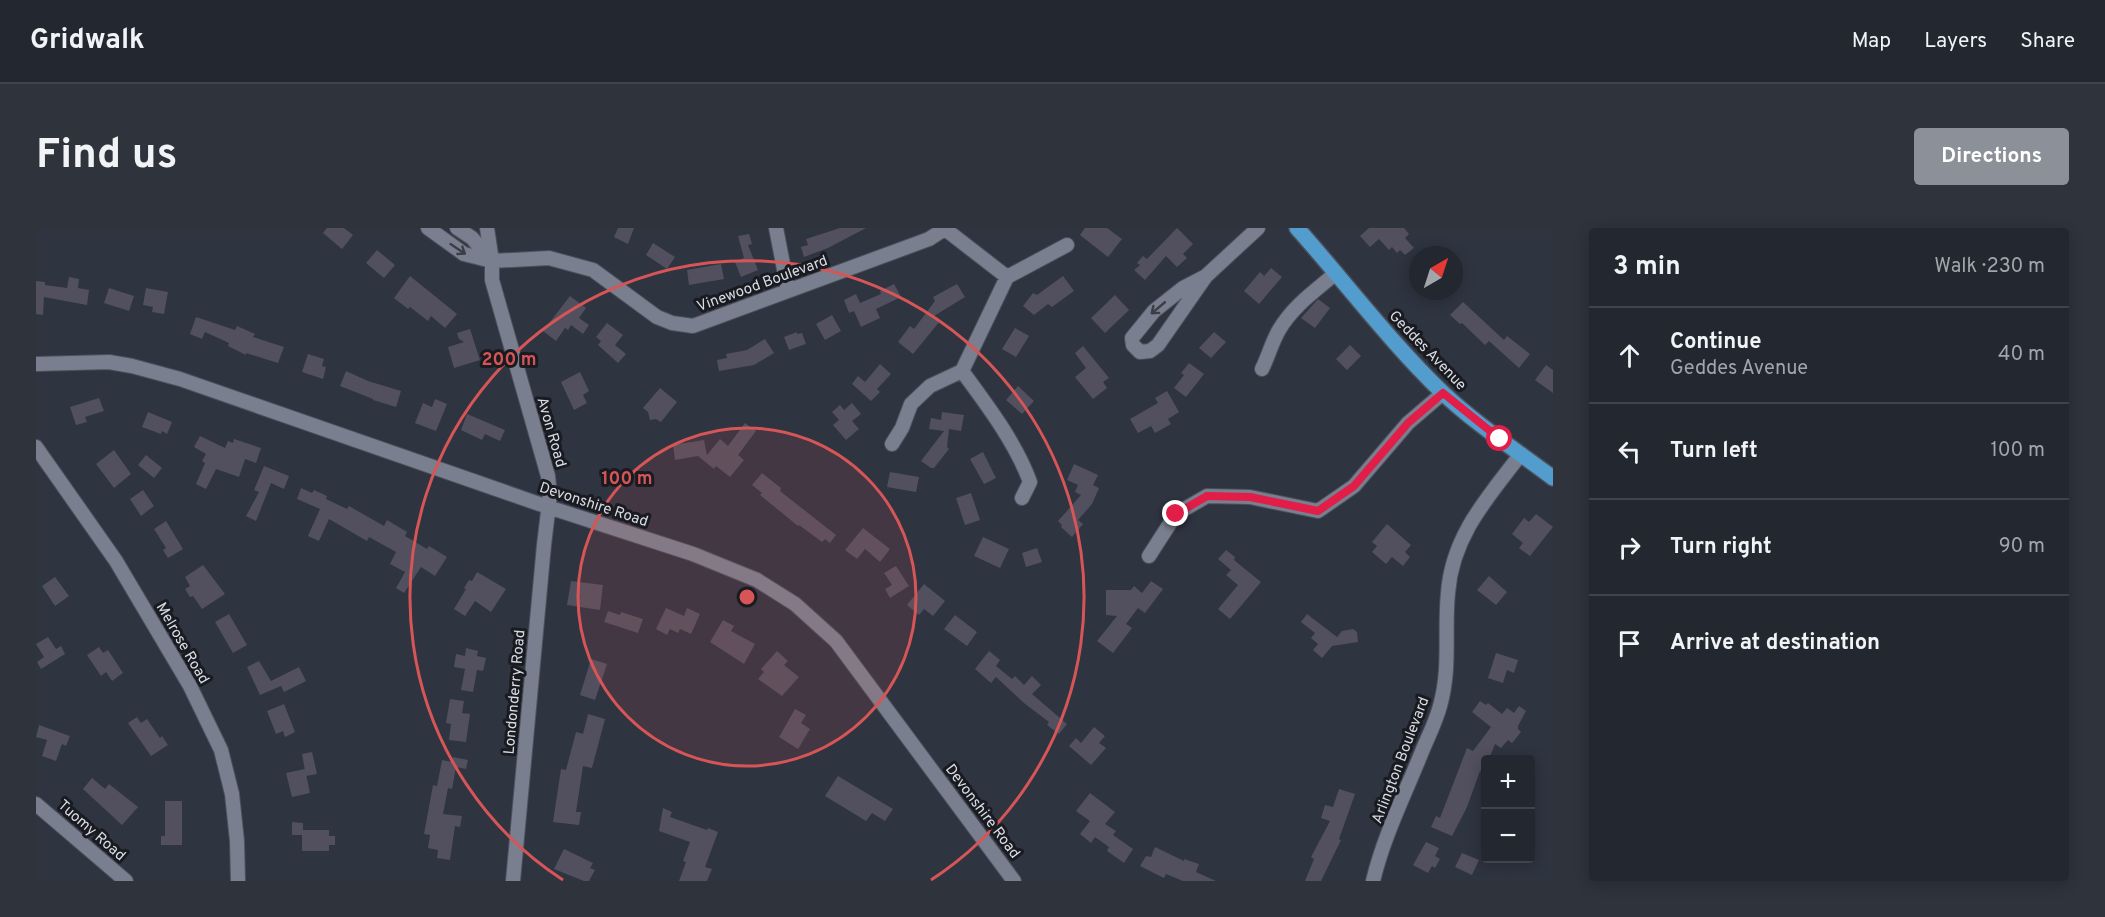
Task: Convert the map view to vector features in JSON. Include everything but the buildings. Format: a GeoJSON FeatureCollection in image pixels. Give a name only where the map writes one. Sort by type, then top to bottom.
{"type":"FeatureCollection","features":[{"type":"Feature","properties":{"kind":"main road","name":"Geddes Avenue"},"geometry":{"type":"LineString","coordinates":[[1297,228],[1379,326],[1443,393],[1467,414],[1553,477]]}},
{"type":"Feature","properties":{"kind":"street","name":"Vinewood Boulevard"},"geometry":{"type":"LineString","coordinates":[[428,228],[464,254],[492,261],[549,258],[593,270],[606,277],[657,317],[672,323],[693,326],[929,239],[945,229]]}},
{"type":"Feature","properties":{"kind":"street"},"geometry":{"type":"LineString","coordinates":[[457,228],[472,238],[492,261]]}},
{"type":"Feature","properties":{"kind":"street","name":"Avon Road"},"geometry":{"type":"LineString","coordinates":[[487,228],[492,261],[492,280],[548,476],[550,495],[548,507]]}},
{"type":"Feature","properties":{"kind":"street"},"geometry":{"type":"LineString","coordinates":[[776,228],[788,291]]}},
{"type":"Feature","properties":{"kind":"street"},"geometry":{"type":"LineString","coordinates":[[1206,276],[1183,288],[1154,311],[1132,338],[1133,345],[1140,352],[1150,351],[1158,345],[1206,276],[1258,228]]}},
{"type":"Feature","properties":{"kind":"street"},"geometry":{"type":"LineString","coordinates":[[945,229],[1006,277]]}},
{"type":"Feature","properties":{"kind":"street"},"geometry":{"type":"LineString","coordinates":[[892,444],[902,428],[911,404],[930,386],[962,371],[1006,277],[1067,245]]}},
{"type":"Feature","properties":{"kind":"street"},"geometry":{"type":"LineString","coordinates":[[1262,369],[1277,332],[1286,318],[1336,273]]}},
{"type":"Feature","properties":{"kind":"street","name":"Devonshire Road"},"geometry":{"type":"LineString","coordinates":[[36,364],[109,362],[180,379],[548,507],[693,554],[757,580],[795,604],[836,640],[1014,881]]}},
{"type":"Feature","properties":{"kind":"street"},"geometry":{"type":"LineString","coordinates":[[962,371],[1024,466],[1030,482],[1022,498]]}},
{"type":"Feature","properties":{"kind":"street"},"geometry":{"type":"LineString","coordinates":[[1149,556],[1176,514],[1207,496],[1250,497],[1318,511],[1354,486],[1408,423],[1443,393]]}},
{"type":"Feature","properties":{"kind":"street","name":"Melrose Road"},"geometry":{"type":"LineString","coordinates":[[36,447],[116,561],[190,686],[221,750],[232,795],[238,881]]}},
{"type":"Feature","properties":{"kind":"street","name":"Arlington Boulevard"},"geometry":{"type":"LineString","coordinates":[[1373,881],[1388,834],[1440,708],[1448,655],[1447,594],[1458,546],[1462,535],[1476,514],[1521,454]]}},
{"type":"Feature","properties":{"kind":"street","name":"Londonderry Road"},"geometry":{"type":"LineString","coordinates":[[513,881],[548,507]]}},
{"type":"Feature","properties":{"kind":"street","name":"Tuomy Road"},"geometry":{"type":"LineString","coordinates":[[36,804],[126,881]]}},
{"type":"Feature","properties":{"kind":"route"},"geometry":{"type":"LineString","coordinates":[[1176,514],[1207,496],[1250,497],[1318,511],[1354,486],[1408,423],[1443,393],[1500,439]]}}]}
